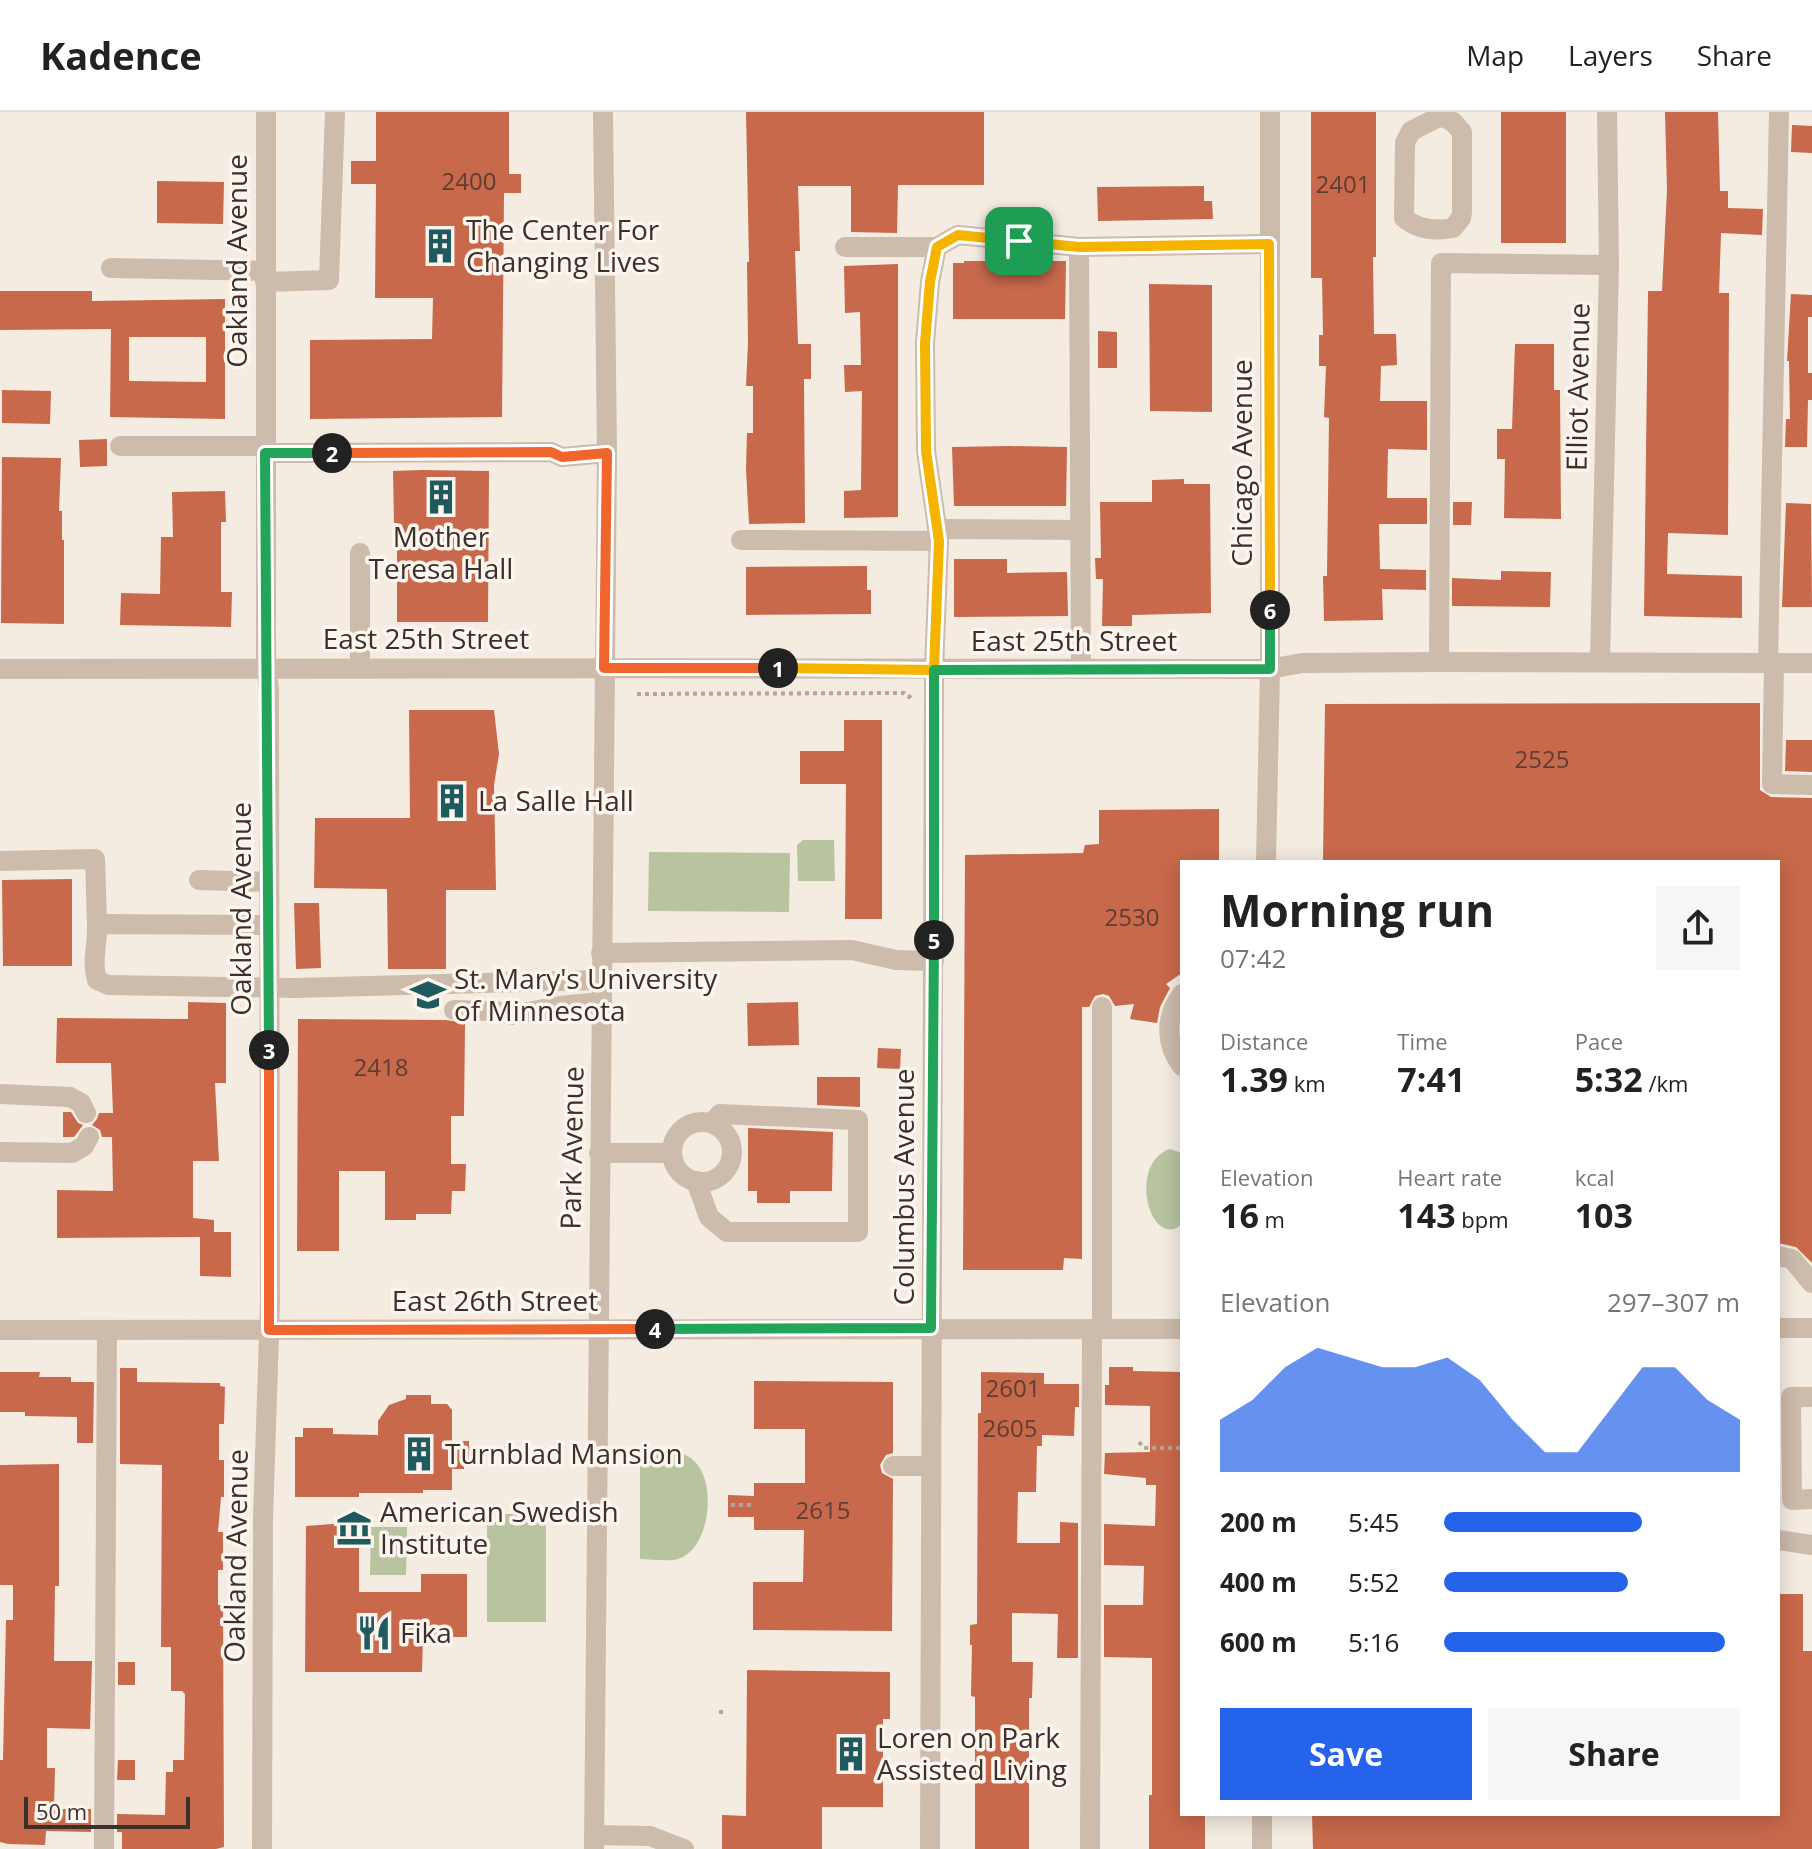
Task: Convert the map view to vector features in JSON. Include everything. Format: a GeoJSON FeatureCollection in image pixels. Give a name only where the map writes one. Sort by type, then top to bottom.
{"type":"FeatureCollection","features":[{"type":"Feature","properties":{"kind":"street","name":"Oakland Avenue"},"geometry":{"type":"LineString","coordinates":[[262,1849],[263,1520],[269,1330],[266,112]]}},
{"type":"Feature","properties":{"kind":"street"},"geometry":{"type":"LineString","coordinates":[[111,268],[329,280],[335,112]]}},
{"type":"Feature","properties":{"kind":"street","name":"Park Avenue"},"geometry":{"type":"LineString","coordinates":[[594,1842],[607,453],[603,112]]}},
{"type":"Feature","properties":{"kind":"street","name":"Chicago Avenue"},"geometry":{"type":"LineString","coordinates":[[1266,860],[1270,669],[1270,112]]}},
{"type":"Feature","properties":{"kind":"street","name":"Elliot Avenue"},"geometry":{"type":"LineString","coordinates":[[1600,662],[1609,265],[1607,112]]}},
{"type":"Feature","properties":{"kind":"street"},"geometry":{"type":"LineString","coordinates":[[1779,112],[1772,784],[1812,785]]}},
{"type":"Feature","properties":{"kind":"street"},"geometry":{"type":"LineString","coordinates":[[1441,114],[1462,132],[1462,212],[1453,228],[1438,230],[1419,227],[1404,218],[1404,157],[1405,143],[1411,131],[1441,114]]}},
{"type":"Feature","properties":{"kind":"street"},"geometry":{"type":"LineString","coordinates":[[845,247],[937,247],[958,235],[1079,247],[1269,244]]}},
{"type":"Feature","properties":{"kind":"street","name":"Columbus Avenue"},"geometry":{"type":"LineString","coordinates":[[930,1849],[934,670],[938,535],[926,451],[925,343],[930,282],[937,247]]}},
{"type":"Feature","properties":{"kind":"street"},"geometry":{"type":"LineString","coordinates":[[1079,247],[1081,668]]}},
{"type":"Feature","properties":{"kind":"street"},"geometry":{"type":"LineString","coordinates":[[1439,662],[1441,263],[1609,265]]}},
{"type":"Feature","properties":{"kind":"street"},"geometry":{"type":"LineString","coordinates":[[120,446],[551,452],[562,457],[607,453]]}},
{"type":"Feature","properties":{"kind":"street"},"geometry":{"type":"LineString","coordinates":[[741,540],[1080,530]]}},
{"type":"Feature","properties":{"kind":"street"},"geometry":{"type":"LineString","coordinates":[[360,553],[360,667]]}},
{"type":"Feature","properties":{"kind":"street","name":"East 25th Street"},"geometry":{"type":"LineString","coordinates":[[0,669],[1270,669],[1302,663],[1812,663]]}},
{"type":"Feature","properties":{"kind":"street"},"geometry":{"type":"LineString","coordinates":[[0,861],[95,859],[98,945],[92,965],[97,980],[108,985],[269,987],[601,980]]}},
{"type":"Feature","properties":{"kind":"street"},"geometry":{"type":"LineString","coordinates":[[199,880],[268,882]]}},
{"type":"Feature","properties":{"kind":"street"},"geometry":{"type":"LineString","coordinates":[[97,924],[268,925]]}},
{"type":"Feature","properties":{"kind":"street"},"geometry":{"type":"LineString","coordinates":[[601,953],[852,950],[896,960],[934,961]]}},
{"type":"Feature","properties":{"kind":"street"},"geometry":{"type":"LineString","coordinates":[[1180,997],[1171,1012],[1169,1026],[1170,1043],[1180,1062]]}},
{"type":"Feature","properties":{"kind":"street"},"geometry":{"type":"LineString","coordinates":[[454,1010],[495,1011],[512,1015],[601,1002]]}},
{"type":"Feature","properties":{"kind":"street"},"geometry":{"type":"LineString","coordinates":[[1090,1849],[1102,1007]]}},
{"type":"Feature","properties":{"kind":"street"},"geometry":{"type":"LineString","coordinates":[[0,1094],[70,1097],[81,1103],[86,1113]]}},
{"type":"Feature","properties":{"kind":"street"},"geometry":{"type":"LineString","coordinates":[[696,1181],[709,1217],[727,1232],[858,1232],[858,1120],[720,1114],[712,1123]]}},
{"type":"Feature","properties":{"kind":"street"},"geometry":{"type":"LineString","coordinates":[[693,1123],[712,1123],[728,1136],[732,1155],[730,1164],[716,1178],[696,1181],[679,1171],[672,1153],[677,1135],[684,1128],[693,1123]]}},
{"type":"Feature","properties":{"kind":"street"},"geometry":{"type":"LineString","coordinates":[[0,1152],[72,1153],[84,1146],[89,1137]]}},
{"type":"Feature","properties":{"kind":"street"},"geometry":{"type":"LineString","coordinates":[[599,1153],[672,1153]]}},
{"type":"Feature","properties":{"kind":"street"},"geometry":{"type":"LineString","coordinates":[[1780,1256],[1792,1259],[1812,1283]]}},
{"type":"Feature","properties":{"kind":"street"},"geometry":{"type":"LineString","coordinates":[[1780,1328],[1812,1328]]}},
{"type":"Feature","properties":{"kind":"street","name":"East 26th Street"},"geometry":{"type":"LineString","coordinates":[[0,1330],[1180,1329]]}},
{"type":"Feature","properties":{"kind":"street"},"geometry":{"type":"LineString","coordinates":[[104,1849],[107,1330]]}},
{"type":"Feature","properties":{"kind":"street"},"geometry":{"type":"LineString","coordinates":[[1812,1397],[1791,1397],[1792,1500],[1812,1499]]}},
{"type":"Feature","properties":{"kind":"street"},"geometry":{"type":"LineString","coordinates":[[893,1466],[931,1466]]}},
{"type":"Feature","properties":{"kind":"street"},"geometry":{"type":"LineString","coordinates":[[1780,1540],[1812,1545]]}},
{"type":"Feature","properties":{"kind":"street"},"geometry":{"type":"LineString","coordinates":[[1262,1816],[1262,1849]]}},
{"type":"Feature","properties":{"kind":"street"},"geometry":{"type":"LineString","coordinates":[[594,1842],[650,1836],[684,1849]]}},
{"type":"Feature","properties":{"kind":"path"},"geometry":{"type":"LineString","coordinates":[[637,694],[904,693],[909,697],[913,693]]}},
{"type":"Feature","properties":{"kind":"path"},"geometry":{"type":"LineString","coordinates":[[1139,1442],[1144,1448],[1180,1448]]}},
{"type":"Feature","properties":{"kind":"path"},"geometry":{"type":"LineString","coordinates":[[469,1449],[557,1449]]}},
{"type":"Feature","properties":{"kind":"path"},"geometry":{"type":"LineString","coordinates":[[731,1505],[754,1505]]}},
{"type":"Feature","properties":{"kind":"green space"},"geometry":{"type":"Polygon","coordinates":[[[803,840],[834,840],[835,881],[798,881],[797,845],[803,840]]]}},
{"type":"Feature","properties":{"kind":"green space"},"geometry":{"type":"Polygon","coordinates":[[[649,852],[790,853],[789,912],[648,911],[649,852]]]}},
{"type":"Feature","properties":{"kind":"green space"},"geometry":{"type":"Polygon","coordinates":[[[1170,1149],[1180,1152],[1180,1225],[1171,1229],[1161,1226],[1153,1217],[1148,1203],[1146,1187],[1149,1171],[1157,1158],[1170,1149]]]}},
{"type":"Feature","properties":{"kind":"green space"},"geometry":{"type":"Polygon","coordinates":[[[640,1451],[674,1451],[690,1457],[706,1483],[708,1498],[704,1529],[689,1553],[678,1559],[640,1559],[640,1451]]]}},
{"type":"Feature","properties":{"kind":"green space"},"geometry":{"type":"Polygon","coordinates":[[[503,1514],[546,1514],[546,1622],[487,1622],[487,1522],[503,1522],[503,1514]]]}},
{"type":"Feature","properties":{"kind":"green space"},"geometry":{"type":"Polygon","coordinates":[[[371,1527],[407,1527],[406,1575],[370,1575],[371,1527]]]}},
{"type":"Feature","properties":{"kind":"building","name":"The Center For Changing Lives"},"geometry":{"type":"Polygon","coordinates":[[[376,112],[509,112],[509,174],[521,174],[521,193],[504,193],[502,417],[310,419],[310,340],[432,339],[433,298],[375,298],[376,184],[351,184],[351,161],[376,161],[376,112]]]}},
{"type":"Feature","properties":{"kind":"building"},"geometry":{"type":"Polygon","coordinates":[[[746,112],[984,112],[984,185],[898,185],[897,233],[851,232],[851,186],[798,186],[800,251],[795,251],[798,344],[811,344],[811,379],[804,379],[805,523],[749,524],[747,433],[753,433],[753,386],[746,386],[749,262],[746,112]]]}},
{"type":"Feature","properties":{"kind":"building"},"geometry":{"type":"Polygon","coordinates":[[[1311,112],[1376,112],[1374,334],[1396,334],[1397,365],[1381,366],[1380,401],[1427,401],[1427,450],[1388,449],[1387,498],[1427,498],[1427,524],[1379,524],[1380,569],[1426,570],[1426,590],[1382,589],[1383,620],[1324,621],[1329,418],[1324,417],[1326,366],[1319,366],[1319,335],[1323,335],[1322,278],[1311,278],[1311,112]]]}},
{"type":"Feature","properties":{"kind":"building"},"geometry":{"type":"Polygon","coordinates":[[[1501,112],[1566,112],[1566,243],[1501,243],[1501,112]]]}},
{"type":"Feature","properties":{"kind":"building"},"geometry":{"type":"Polygon","coordinates":[[[1665,112],[1718,112],[1720,191],[1728,191],[1728,208],[1763,209],[1762,235],[1721,233],[1719,293],[1729,293],[1728,535],[1668,533],[1667,574],[1742,576],[1742,618],[1644,616],[1648,291],[1662,291],[1667,190],[1665,112]]]}},
{"type":"Feature","properties":{"kind":"building"},"geometry":{"type":"Polygon","coordinates":[[[1792,125],[1812,126],[1812,153],[1791,152],[1792,125]]]}},
{"type":"Feature","properties":{"kind":"building"},"geometry":{"type":"Polygon","coordinates":[[[157,181],[224,182],[223,224],[157,223],[157,181]]]}},
{"type":"Feature","properties":{"kind":"building"},"geometry":{"type":"Polygon","coordinates":[[[1204,186],[1204,201],[1212,201],[1213,219],[1098,221],[1097,187],[1204,186]]]}},
{"type":"Feature","properties":{"kind":"building"},"geometry":{"type":"Polygon","coordinates":[[[1066,261],[1065,319],[953,319],[953,263],[1066,261]]]}},
{"type":"Feature","properties":{"kind":"building"},"geometry":{"type":"Polygon","coordinates":[[[898,264],[898,517],[844,518],[844,491],[861,490],[862,391],[845,392],[844,365],[861,365],[860,312],[845,313],[844,266],[898,264]]]}},
{"type":"Feature","properties":{"kind":"building"},"geometry":{"type":"Polygon","coordinates":[[[1149,284],[1212,285],[1212,412],[1150,411],[1149,284]]]}},
{"type":"Feature","properties":{"kind":"building"},"geometry":{"type":"Polygon","coordinates":[[[0,291],[92,291],[92,301],[225,299],[225,419],[110,417],[111,329],[0,330],[0,291]],[[129,337],[129,381],[206,382],[206,337],[129,337]]]}},
{"type":"Feature","properties":{"kind":"building"},"geometry":{"type":"Polygon","coordinates":[[[1791,294],[1812,295],[1812,317],[1808,317],[1808,373],[1812,373],[1812,400],[1808,400],[1807,447],[1785,447],[1786,419],[1790,419],[1787,361],[1791,294]]]}},
{"type":"Feature","properties":{"kind":"building"},"geometry":{"type":"Polygon","coordinates":[[[1098,331],[1117,332],[1117,368],[1098,368],[1098,331]]]}},
{"type":"Feature","properties":{"kind":"building"},"geometry":{"type":"Polygon","coordinates":[[[1515,344],[1554,344],[1554,390],[1560,390],[1561,519],[1504,518],[1505,459],[1497,459],[1497,429],[1512,429],[1515,344]]]}},
{"type":"Feature","properties":{"kind":"building"},"geometry":{"type":"Polygon","coordinates":[[[2,390],[51,391],[50,424],[2,423],[2,390]]]}},
{"type":"Feature","properties":{"kind":"building"},"geometry":{"type":"Polygon","coordinates":[[[107,439],[107,466],[80,467],[79,440],[107,439]]]}},
{"type":"Feature","properties":{"kind":"building"},"geometry":{"type":"Polygon","coordinates":[[[952,447],[1067,447],[1066,506],[954,506],[952,447]]]}},
{"type":"Feature","properties":{"kind":"building"},"geometry":{"type":"Polygon","coordinates":[[[2,457],[61,458],[59,511],[62,511],[64,540],[64,624],[1,623],[2,457]]]}},
{"type":"Feature","properties":{"kind":"building"},"geometry":{"type":"Polygon","coordinates":[[[393,471],[489,471],[488,622],[397,622],[397,523],[394,523],[393,471]]]}},
{"type":"Feature","properties":{"kind":"building"},"geometry":{"type":"Polygon","coordinates":[[[1184,479],[1184,484],[1210,484],[1211,613],[1132,615],[1132,626],[1102,626],[1103,579],[1096,579],[1095,558],[1101,558],[1100,502],[1152,502],[1152,480],[1184,479]]]}},
{"type":"Feature","properties":{"kind":"building"},"geometry":{"type":"Polygon","coordinates":[[[225,491],[226,522],[221,522],[221,592],[232,592],[231,627],[120,625],[121,593],[160,594],[161,537],[173,537],[172,492],[225,491]]]}},
{"type":"Feature","properties":{"kind":"building"},"geometry":{"type":"Polygon","coordinates":[[[1453,502],[1472,502],[1471,525],[1453,525],[1453,502]]]}},
{"type":"Feature","properties":{"kind":"building"},"geometry":{"type":"Polygon","coordinates":[[[1786,503],[1811,504],[1812,607],[1782,607],[1786,503]]]}},
{"type":"Feature","properties":{"kind":"building"},"geometry":{"type":"Polygon","coordinates":[[[954,559],[1007,559],[1007,573],[1067,572],[1068,616],[954,617],[954,559]]]}},
{"type":"Feature","properties":{"kind":"building"},"geometry":{"type":"Polygon","coordinates":[[[867,566],[871,614],[746,615],[746,567],[867,566]]]}},
{"type":"Feature","properties":{"kind":"building"},"geometry":{"type":"Polygon","coordinates":[[[1501,571],[1551,572],[1550,607],[1452,606],[1452,578],[1501,580],[1501,571]]]}},
{"type":"Feature","properties":{"kind":"building"},"geometry":{"type":"Polygon","coordinates":[[[1760,703],[1760,790],[1771,797],[1812,798],[1812,1263],[1796,1247],[1780,1243],[1780,860],[1323,860],[1325,704],[1760,703]]]}},
{"type":"Feature","properties":{"kind":"building","name":"La Salle Hall"},"geometry":{"type":"Polygon","coordinates":[[[409,710],[494,710],[499,754],[494,785],[496,890],[446,890],[446,969],[388,969],[387,889],[314,888],[315,818],[410,818],[409,710]]]}},
{"type":"Feature","properties":{"kind":"building"},"geometry":{"type":"Polygon","coordinates":[[[844,720],[882,720],[882,919],[845,919],[846,784],[800,784],[800,751],[844,751],[844,720]]]}},
{"type":"Feature","properties":{"kind":"building"},"geometry":{"type":"Polygon","coordinates":[[[1786,740],[1812,740],[1812,772],[1785,771],[1786,740]]]}},
{"type":"Feature","properties":{"kind":"building"},"geometry":{"type":"Polygon","coordinates":[[[1219,809],[1219,860],[1180,860],[1180,974],[1166,984],[1170,988],[1160,1007],[1157,1023],[1130,1019],[1134,1004],[1115,1006],[1109,996],[1103,994],[1095,996],[1089,1007],[1082,1007],[1082,1259],[1064,1258],[1063,1270],[963,1270],[965,855],[1083,853],[1085,845],[1099,844],[1099,810],[1219,809]]]}},
{"type":"Feature","properties":{"kind":"building"},"geometry":{"type":"Polygon","coordinates":[[[72,879],[72,966],[3,966],[2,880],[72,879]]]}},
{"type":"Feature","properties":{"kind":"building"},"geometry":{"type":"Polygon","coordinates":[[[294,903],[319,903],[321,968],[296,969],[294,903]]]}},
{"type":"Feature","properties":{"kind":"building"},"geometry":{"type":"Polygon","coordinates":[[[188,1002],[226,1003],[226,1083],[215,1083],[219,1161],[193,1161],[193,1218],[214,1220],[214,1232],[231,1232],[231,1277],[200,1276],[200,1237],[57,1238],[57,1190],[113,1191],[112,1137],[102,1137],[100,1130],[92,1125],[99,1113],[113,1113],[111,1063],[56,1063],[57,1018],[188,1019],[188,1002]]]}},
{"type":"Feature","properties":{"kind":"building"},"geometry":{"type":"Polygon","coordinates":[[[798,1002],[799,1045],[748,1046],[747,1003],[798,1002]]]}},
{"type":"Feature","properties":{"kind":"building"},"geometry":{"type":"Polygon","coordinates":[[[298,1019],[446,1020],[465,1023],[464,1116],[451,1116],[451,1164],[466,1164],[465,1191],[452,1191],[451,1214],[416,1214],[416,1220],[385,1220],[385,1171],[339,1171],[339,1251],[297,1251],[298,1019]]]}},
{"type":"Feature","properties":{"kind":"building"},"geometry":{"type":"Polygon","coordinates":[[[878,1048],[901,1049],[900,1069],[877,1068],[878,1048]]]}},
{"type":"Feature","properties":{"kind":"building"},"geometry":{"type":"Polygon","coordinates":[[[817,1077],[860,1077],[860,1107],[817,1105],[817,1077]]]}},
{"type":"Feature","properties":{"kind":"building"},"geometry":{"type":"Polygon","coordinates":[[[63,1112],[71,1112],[83,1125],[74,1137],[63,1137],[63,1112]]]}},
{"type":"Feature","properties":{"kind":"building"},"geometry":{"type":"Polygon","coordinates":[[[748,1128],[833,1132],[832,1191],[790,1191],[790,1203],[757,1203],[757,1191],[748,1191],[748,1128]]]}},
{"type":"Feature","properties":{"kind":"building"},"geometry":{"type":"Polygon","coordinates":[[[1109,1367],[1180,1372],[1180,1816],[1205,1816],[1205,1849],[1149,1849],[1152,1658],[1104,1657],[1104,1605],[1143,1605],[1144,1566],[1104,1565],[1104,1524],[1155,1526],[1156,1485],[1146,1485],[1146,1478],[1104,1474],[1105,1453],[1150,1452],[1150,1406],[1105,1405],[1105,1385],[1109,1385],[1109,1367]]]}},
{"type":"Feature","properties":{"kind":"building"},"geometry":{"type":"Polygon","coordinates":[[[120,1368],[137,1368],[137,1382],[220,1383],[225,1387],[224,1424],[219,1424],[219,1460],[224,1460],[224,1497],[221,1497],[218,1532],[223,1532],[223,1570],[218,1570],[218,1605],[223,1605],[224,1847],[216,1849],[122,1849],[122,1832],[117,1832],[117,1814],[165,1815],[166,1772],[173,1772],[173,1760],[184,1760],[185,1694],[171,1691],[171,1647],[161,1647],[162,1465],[120,1464],[120,1368]]]}},
{"type":"Feature","properties":{"kind":"building"},"geometry":{"type":"Polygon","coordinates":[[[0,1372],[40,1372],[39,1377],[71,1377],[71,1382],[94,1382],[93,1443],[77,1443],[77,1417],[0,1412],[0,1372]]]}},
{"type":"Feature","properties":{"kind":"building"},"geometry":{"type":"Polygon","coordinates":[[[981,1372],[1044,1373],[1044,1384],[1079,1384],[1074,1436],[1042,1435],[1042,1446],[1037,1446],[1036,1492],[1018,1492],[1017,1543],[1060,1543],[1060,1522],[1078,1523],[1078,1658],[1057,1658],[1058,1614],[1012,1613],[1012,1662],[1033,1662],[1032,1698],[1029,1698],[1029,1849],[975,1849],[975,1697],[971,1696],[970,1625],[977,1624],[981,1372]]]}},
{"type":"Feature","properties":{"kind":"building"},"geometry":{"type":"Polygon","coordinates":[[[754,1381],[893,1382],[893,1453],[886,1455],[880,1465],[882,1473],[893,1479],[892,1631],[753,1630],[753,1582],[803,1582],[804,1530],[754,1530],[754,1517],[728,1517],[728,1495],[754,1496],[754,1483],[805,1483],[805,1429],[754,1429],[754,1381]]]}},
{"type":"Feature","properties":{"kind":"building","name":"Turnblad Mansion"},"geometry":{"type":"Polygon","coordinates":[[[406,1395],[431,1395],[431,1404],[447,1404],[452,1410],[452,1441],[469,1441],[469,1459],[464,1459],[464,1469],[452,1469],[452,1490],[359,1493],[359,1497],[295,1497],[295,1437],[303,1437],[303,1428],[333,1428],[333,1434],[378,1435],[378,1421],[389,1405],[406,1399],[406,1395]]]}},
{"type":"Feature","properties":{"kind":"building"},"geometry":{"type":"Polygon","coordinates":[[[59,1464],[59,1586],[55,1586],[54,1661],[92,1661],[90,1729],[47,1728],[47,1768],[55,1768],[54,1809],[91,1809],[91,1832],[46,1831],[45,1845],[8,1844],[0,1842],[0,1760],[3,1760],[6,1620],[13,1620],[13,1585],[0,1585],[0,1465],[59,1464]]]}},
{"type":"Feature","properties":{"kind":"building"},"geometry":{"type":"Polygon","coordinates":[[[359,1522],[359,1592],[421,1592],[421,1574],[467,1574],[467,1637],[423,1637],[422,1672],[305,1672],[306,1526],[359,1522]]]}},
{"type":"Feature","properties":{"kind":"building"},"geometry":{"type":"Polygon","coordinates":[[[1780,1594],[1803,1594],[1803,1651],[1812,1651],[1812,1849],[1313,1849],[1312,1816],[1780,1816],[1780,1594]]]}},
{"type":"Feature","properties":{"kind":"building"},"geometry":{"type":"Polygon","coordinates":[[[118,1662],[135,1662],[135,1685],[118,1685],[118,1662]]]}},
{"type":"Feature","properties":{"kind":"building","name":"Loren on Park Assisted Living"},"geometry":{"type":"Polygon","coordinates":[[[747,1670],[890,1672],[890,1719],[883,1719],[883,1807],[822,1807],[822,1849],[722,1849],[722,1815],[746,1816],[747,1670]]]}},
{"type":"Feature","properties":{"kind":"building"},"geometry":{"type":"Polygon","coordinates":[[[118,1760],[135,1760],[135,1780],[117,1780],[118,1760]]]}},
{"type":"Feature","properties":{"kind":"place","name":"The Center For Changing Lives"},"geometry":{"type":"Point","coordinates":[440,246]}},
{"type":"Feature","properties":{"kind":"place","name":"Mother Teresa Hall"},"geometry":{"type":"Point","coordinates":[441,497]}},
{"type":"Feature","properties":{"kind":"place","name":"La Salle Hall"},"geometry":{"type":"Point","coordinates":[452,801]}},
{"type":"Feature","properties":{"kind":"place","name":"St. Mary's University of Minnesota"},"geometry":{"type":"Point","coordinates":[428,995]}},
{"type":"Feature","properties":{"kind":"place","name":"Turnblad Mansion"},"geometry":{"type":"Point","coordinates":[419,1454]}},
{"type":"Feature","properties":{"kind":"place","name":"American Swedish Institute"},"geometry":{"type":"Point","coordinates":[354,1528]}},
{"type":"Feature","properties":{"kind":"place","name":"Fika"},"geometry":{"type":"Point","coordinates":[374,1633]}},
{"type":"Feature","properties":{"kind":"place","name":"Loren on Park Assisted Living"},"geometry":{"type":"Point","coordinates":[851,1754]}},
{"type":"Feature","properties":{"kind":"route"},"geometry":{"type":"LineString","coordinates":[[1019,241],[958,235],[937,247],[930,282],[925,343],[926,451],[939,541],[934,670],[604,668],[607,453],[562,457],[551,452],[265,453],[266,668],[269,689],[269,1330],[931,1328],[934,670],[1270,669],[1269,244],[1079,247],[1019,241]]}}]}
